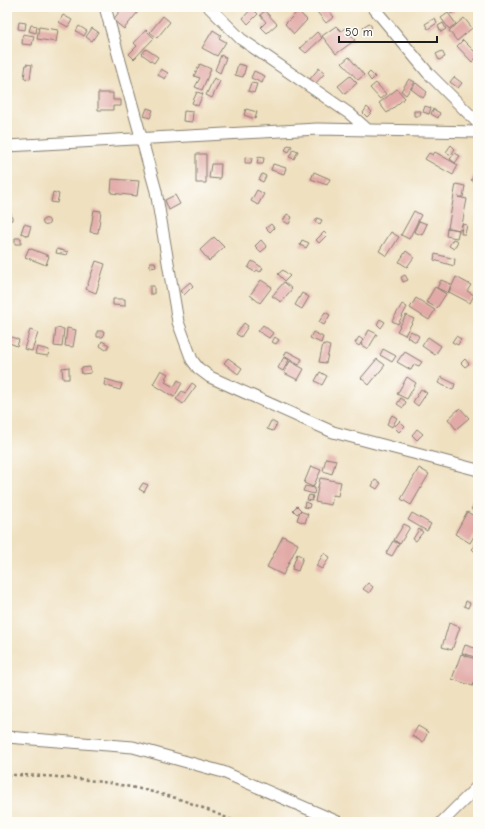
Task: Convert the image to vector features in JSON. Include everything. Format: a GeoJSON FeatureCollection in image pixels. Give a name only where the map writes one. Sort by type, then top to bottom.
{"type":"FeatureCollection","features":[{"type":"Feature","properties":{"kind":"street"},"geometry":{"type":"LineString","coordinates":[[106,7],[156,191],[178,322],[192,360],[198,368],[210,377],[333,432],[478,470]]}},
{"type":"Feature","properties":{"kind":"street"},"geometry":{"type":"LineString","coordinates":[[209,7],[241,39],[350,114],[368,130]]}},
{"type":"Feature","properties":{"kind":"street"},"geometry":{"type":"LineString","coordinates":[[373,7],[428,73],[478,123]]}},
{"type":"Feature","properties":{"kind":"street"},"geometry":{"type":"LineString","coordinates":[[7,146],[317,129],[478,132]]}},
{"type":"Feature","properties":{"kind":"street"},"geometry":{"type":"LineString","coordinates":[[7,737],[133,747],[223,772],[338,822]]}},
{"type":"Feature","properties":{"kind":"street"},"geometry":{"type":"LineString","coordinates":[[442,822],[478,786]]}},
{"type":"Feature","properties":{"kind":"path"},"geometry":{"type":"LineString","coordinates":[[7,775],[38,775],[108,782],[173,797],[237,822]]}},
{"type":"Feature","properties":{"kind":"building"},"geometry":{"type":"Polygon","coordinates":[[[123,7],[142,7],[124,29],[113,20],[123,7]]]}},
{"type":"Feature","properties":{"kind":"building"},"geometry":{"type":"Polygon","coordinates":[[[313,7],[326,7],[334,17],[326,23],[313,7]]]}},
{"type":"Feature","properties":{"kind":"building"},"geometry":{"type":"Polygon","coordinates":[[[452,7],[456,10],[451,14],[448,10],[452,7]]]}},
{"type":"Feature","properties":{"kind":"building"},"geometry":{"type":"Polygon","coordinates":[[[252,8],[258,14],[248,24],[243,18],[252,8]]]}},
{"type":"Feature","properties":{"kind":"building"},"geometry":{"type":"Polygon","coordinates":[[[265,11],[277,24],[267,33],[261,27],[266,22],[260,15],[265,11]]]}},
{"type":"Feature","properties":{"kind":"building"},"geometry":{"type":"Polygon","coordinates":[[[298,11],[307,20],[294,34],[285,24],[298,11]]]}},
{"type":"Feature","properties":{"kind":"building"},"geometry":{"type":"Polygon","coordinates":[[[448,13],[456,24],[449,29],[441,18],[448,13]]]}},
{"type":"Feature","properties":{"kind":"building"},"geometry":{"type":"Polygon","coordinates":[[[63,15],[72,20],[68,27],[59,22],[63,15]]]}},
{"type":"Feature","properties":{"kind":"building"},"geometry":{"type":"Polygon","coordinates":[[[163,16],[170,22],[157,38],[150,32],[163,16]]]}},
{"type":"Feature","properties":{"kind":"building"},"geometry":{"type":"Polygon","coordinates":[[[435,18],[437,23],[428,29],[425,24],[435,18]]]}},
{"type":"Feature","properties":{"kind":"building"},"geometry":{"type":"Polygon","coordinates":[[[464,18],[472,28],[457,41],[449,31],[464,18]]]}},
{"type":"Feature","properties":{"kind":"building"},"geometry":{"type":"Polygon","coordinates":[[[19,22],[26,23],[25,30],[18,29],[19,22]]]}},
{"type":"Feature","properties":{"kind":"building"},"geometry":{"type":"Polygon","coordinates":[[[369,23],[372,27],[367,31],[363,27],[369,23]]]}},
{"type":"Feature","properties":{"kind":"building"},"geometry":{"type":"Polygon","coordinates":[[[443,23],[446,29],[441,32],[438,26],[443,23]]]}},
{"type":"Feature","properties":{"kind":"building"},"geometry":{"type":"Polygon","coordinates":[[[31,25],[37,26],[36,33],[29,31],[31,25]]]}},
{"type":"Feature","properties":{"kind":"building"},"geometry":{"type":"Polygon","coordinates":[[[79,26],[87,31],[84,36],[76,31],[79,26]]]}},
{"type":"Feature","properties":{"kind":"building"},"geometry":{"type":"Polygon","coordinates":[[[336,26],[341,31],[345,28],[355,40],[336,54],[322,36],[336,26]]]}},
{"type":"Feature","properties":{"kind":"building"},"geometry":{"type":"Polygon","coordinates":[[[39,27],[58,30],[56,42],[37,39],[39,27]]]}},
{"type":"Feature","properties":{"kind":"building"},"geometry":{"type":"Polygon","coordinates":[[[92,28],[98,32],[92,41],[86,37],[92,28]]]}},
{"type":"Feature","properties":{"kind":"building"},"geometry":{"type":"Polygon","coordinates":[[[146,30],[154,38],[134,59],[129,54],[137,46],[134,43],[146,30]]]}},
{"type":"Feature","properties":{"kind":"building"},"geometry":{"type":"Polygon","coordinates":[[[213,30],[221,35],[219,38],[226,42],[217,56],[202,48],[213,30]]]}},
{"type":"Feature","properties":{"kind":"building"},"geometry":{"type":"Polygon","coordinates":[[[317,32],[322,38],[306,53],[300,48],[317,32]]]}},
{"type":"Feature","properties":{"kind":"building"},"geometry":{"type":"Polygon","coordinates":[[[23,34],[34,36],[32,45],[22,44],[23,34]]]}},
{"type":"Feature","properties":{"kind":"building"},"geometry":{"type":"Polygon","coordinates":[[[463,40],[478,55],[472,62],[457,46],[463,40]]]}},
{"type":"Feature","properties":{"kind":"building"},"geometry":{"type":"Polygon","coordinates":[[[146,49],[158,57],[154,63],[142,54],[146,49]]]}},
{"type":"Feature","properties":{"kind":"building"},"geometry":{"type":"Polygon","coordinates":[[[442,51],[445,57],[439,60],[436,54],[442,51]]]}},
{"type":"Feature","properties":{"kind":"building"},"geometry":{"type":"Polygon","coordinates":[[[221,55],[226,58],[220,73],[215,70],[221,55]]]}},
{"type":"Feature","properties":{"kind":"building"},"geometry":{"type":"Polygon","coordinates":[[[349,57],[364,75],[358,80],[342,63],[349,57]]]}},
{"type":"Feature","properties":{"kind":"building"},"geometry":{"type":"Polygon","coordinates":[[[26,64],[32,65],[30,79],[24,78],[26,64]]]}},
{"type":"Feature","properties":{"kind":"building"},"geometry":{"type":"Polygon","coordinates":[[[200,64],[211,69],[202,90],[195,87],[200,78],[194,76],[200,64]]]}},
{"type":"Feature","properties":{"kind":"building"},"geometry":{"type":"Polygon","coordinates":[[[238,64],[246,66],[243,77],[235,75],[238,64]]]}},
{"type":"Feature","properties":{"kind":"building"},"geometry":{"type":"Polygon","coordinates":[[[319,68],[325,73],[315,84],[310,79],[319,68]]]}},
{"type":"Feature","properties":{"kind":"building"},"geometry":{"type":"Polygon","coordinates":[[[161,69],[168,73],[165,79],[158,75],[161,69]]]}},
{"type":"Feature","properties":{"kind":"building"},"geometry":{"type":"Polygon","coordinates":[[[254,71],[265,76],[262,83],[251,78],[254,71]]]}},
{"type":"Feature","properties":{"kind":"building"},"geometry":{"type":"Polygon","coordinates":[[[370,72],[375,77],[371,81],[367,75],[370,72]]]}},
{"type":"Feature","properties":{"kind":"building"},"geometry":{"type":"Polygon","coordinates":[[[350,76],[357,83],[345,94],[338,86],[350,76]]]}},
{"type":"Feature","properties":{"kind":"building"},"geometry":{"type":"Polygon","coordinates":[[[454,77],[462,83],[458,88],[450,82],[454,77]]]}},
{"type":"Feature","properties":{"kind":"building"},"geometry":{"type":"Polygon","coordinates":[[[214,78],[220,81],[212,98],[206,95],[214,78]]]}},
{"type":"Feature","properties":{"kind":"building"},"geometry":{"type":"Polygon","coordinates":[[[409,79],[415,82],[406,95],[401,91],[409,79]]]}},
{"type":"Feature","properties":{"kind":"building"},"geometry":{"type":"Polygon","coordinates":[[[251,83],[257,84],[254,93],[248,91],[251,83]]]}},
{"type":"Feature","properties":{"kind":"building"},"geometry":{"type":"Polygon","coordinates":[[[376,83],[386,94],[380,99],[370,88],[376,83]]]}},
{"type":"Feature","properties":{"kind":"building"},"geometry":{"type":"Polygon","coordinates":[[[416,83],[427,92],[423,98],[411,89],[416,83]]]}},
{"type":"Feature","properties":{"kind":"building"},"geometry":{"type":"Polygon","coordinates":[[[397,89],[405,98],[387,113],[379,103],[397,89]]]}},
{"type":"Feature","properties":{"kind":"building"},"geometry":{"type":"Polygon","coordinates":[[[197,92],[203,94],[198,106],[192,103],[197,92]]]}},
{"type":"Feature","properties":{"kind":"building"},"geometry":{"type":"Polygon","coordinates":[[[98,93],[113,93],[113,100],[121,100],[121,106],[113,106],[113,110],[98,110],[98,93]]]}},
{"type":"Feature","properties":{"kind":"building"},"geometry":{"type":"Polygon","coordinates":[[[425,106],[431,108],[429,114],[423,112],[425,106]]]}},
{"type":"Feature","properties":{"kind":"building"},"geometry":{"type":"Polygon","coordinates":[[[367,107],[372,112],[367,117],[363,113],[367,107]]]}},
{"type":"Feature","properties":{"kind":"building"},"geometry":{"type":"Polygon","coordinates":[[[147,108],[153,110],[150,118],[144,116],[147,108]]]}},
{"type":"Feature","properties":{"kind":"building"},"geometry":{"type":"Polygon","coordinates":[[[246,109],[257,112],[255,119],[244,115],[246,109]]]}},
{"type":"Feature","properties":{"kind":"building"},"geometry":{"type":"Polygon","coordinates":[[[433,109],[440,113],[438,118],[431,114],[433,109]]]}},
{"type":"Feature","properties":{"kind":"building"},"geometry":{"type":"Polygon","coordinates":[[[184,111],[193,112],[192,122],[183,121],[184,111]]]}},
{"type":"Feature","properties":{"kind":"building"},"geometry":{"type":"Polygon","coordinates":[[[414,111],[421,111],[420,116],[414,116],[414,111]]]}},
{"type":"Feature","properties":{"kind":"building"},"geometry":{"type":"Polygon","coordinates":[[[288,145],[292,146],[289,152],[285,150],[288,145]]]}},
{"type":"Feature","properties":{"kind":"building"},"geometry":{"type":"Polygon","coordinates":[[[451,145],[455,149],[451,155],[446,152],[451,145]]]}},
{"type":"Feature","properties":{"kind":"building"},"geometry":{"type":"Polygon","coordinates":[[[293,149],[298,151],[294,159],[289,157],[293,149]]]}},
{"type":"Feature","properties":{"kind":"building"},"geometry":{"type":"Polygon","coordinates":[[[435,152],[458,165],[453,175],[425,159],[429,153],[433,155],[435,152]]]}},
{"type":"Feature","properties":{"kind":"building"},"geometry":{"type":"Polygon","coordinates":[[[455,153],[460,156],[455,163],[450,159],[455,153]]]}},
{"type":"Feature","properties":{"kind":"building"},"geometry":{"type":"Polygon","coordinates":[[[196,154],[206,154],[206,183],[196,183],[196,154]]]}},
{"type":"Feature","properties":{"kind":"building"},"geometry":{"type":"Polygon","coordinates":[[[245,157],[252,158],[251,163],[245,163],[245,157]]]}},
{"type":"Feature","properties":{"kind":"building"},"geometry":{"type":"Polygon","coordinates":[[[258,157],[264,158],[263,164],[257,164],[258,157]]]}},
{"type":"Feature","properties":{"kind":"building"},"geometry":{"type":"Polygon","coordinates":[[[211,164],[221,164],[220,179],[209,178],[211,164]]]}},
{"type":"Feature","properties":{"kind":"building"},"geometry":{"type":"Polygon","coordinates":[[[273,164],[286,168],[284,174],[271,170],[273,164]]]}},
{"type":"Feature","properties":{"kind":"building"},"geometry":{"type":"Polygon","coordinates":[[[478,170],[478,184],[471,180],[478,170]]]}},
{"type":"Feature","properties":{"kind":"building"},"geometry":{"type":"Polygon","coordinates":[[[314,172],[330,179],[327,185],[311,179],[314,172]]]}},
{"type":"Feature","properties":{"kind":"building"},"geometry":{"type":"Polygon","coordinates":[[[262,174],[266,176],[263,182],[259,180],[262,174]]]}},
{"type":"Feature","properties":{"kind":"building"},"geometry":{"type":"Polygon","coordinates":[[[112,179],[139,181],[137,196],[111,193],[112,179]]]}},
{"type":"Feature","properties":{"kind":"building"},"geometry":{"type":"Polygon","coordinates":[[[456,184],[465,186],[463,197],[458,197],[467,199],[461,230],[448,228],[456,184]]]}},
{"type":"Feature","properties":{"kind":"building"},"geometry":{"type":"Polygon","coordinates":[[[257,190],[264,194],[258,205],[251,201],[257,190]]]}},
{"type":"Feature","properties":{"kind":"building"},"geometry":{"type":"Polygon","coordinates":[[[53,192],[59,194],[57,203],[51,202],[53,192]]]}},
{"type":"Feature","properties":{"kind":"building"},"geometry":{"type":"Polygon","coordinates":[[[175,195],[180,204],[169,210],[165,200],[175,195]]]}},
{"type":"Feature","properties":{"kind":"building"},"geometry":{"type":"Polygon","coordinates":[[[94,210],[101,211],[98,233],[90,232],[94,210]]]}},
{"type":"Feature","properties":{"kind":"building"},"geometry":{"type":"Polygon","coordinates":[[[414,211],[421,215],[409,239],[401,235],[414,211]]]}},
{"type":"Feature","properties":{"kind":"building"},"geometry":{"type":"Polygon","coordinates":[[[7,213],[11,214],[12,220],[7,221],[7,213]]]}},
{"type":"Feature","properties":{"kind":"building"},"geometry":{"type":"Polygon","coordinates":[[[287,214],[292,217],[289,224],[283,221],[287,214]]]}},
{"type":"Feature","properties":{"kind":"building"},"geometry":{"type":"Polygon","coordinates":[[[317,218],[322,220],[320,224],[315,222],[317,218]]]}},
{"type":"Feature","properties":{"kind":"building"},"geometry":{"type":"Polygon","coordinates":[[[46,219],[49,222],[46,225],[43,222],[46,219]]]}},
{"type":"Feature","properties":{"kind":"building"},"geometry":{"type":"Polygon","coordinates":[[[419,221],[427,224],[422,235],[414,232],[419,221]]]}},
{"type":"Feature","properties":{"kind":"building"},"geometry":{"type":"Polygon","coordinates":[[[24,224],[31,226],[28,236],[21,233],[24,224]]]}},
{"type":"Feature","properties":{"kind":"building"},"geometry":{"type":"Polygon","coordinates":[[[271,224],[274,228],[270,232],[266,228],[271,224]]]}},
{"type":"Feature","properties":{"kind":"building"},"geometry":{"type":"Polygon","coordinates":[[[462,224],[467,225],[465,234],[461,234],[462,224]]]}},
{"type":"Feature","properties":{"kind":"building"},"geometry":{"type":"Polygon","coordinates":[[[447,228],[459,230],[457,238],[446,236],[447,228]]]}},
{"type":"Feature","properties":{"kind":"building"},"geometry":{"type":"Polygon","coordinates":[[[324,232],[327,235],[319,243],[316,240],[324,232]]]}},
{"type":"Feature","properties":{"kind":"building"},"geometry":{"type":"Polygon","coordinates":[[[391,232],[399,237],[387,256],[379,251],[391,232]]]}},
{"type":"Feature","properties":{"kind":"building"},"geometry":{"type":"Polygon","coordinates":[[[214,237],[224,247],[209,261],[200,250],[214,237]]]}},
{"type":"Feature","properties":{"kind":"building"},"geometry":{"type":"Polygon","coordinates":[[[15,238],[21,238],[21,244],[15,244],[15,238]]]}},
{"type":"Feature","properties":{"kind":"building"},"geometry":{"type":"Polygon","coordinates":[[[453,239],[458,241],[454,249],[449,246],[453,239]]]}},
{"type":"Feature","properties":{"kind":"building"},"geometry":{"type":"Polygon","coordinates":[[[261,240],[267,247],[261,252],[255,246],[261,240]]]}},
{"type":"Feature","properties":{"kind":"building"},"geometry":{"type":"Polygon","coordinates":[[[302,240],[309,243],[306,248],[300,245],[302,240]]]}},
{"type":"Feature","properties":{"kind":"building"},"geometry":{"type":"Polygon","coordinates":[[[29,248],[49,256],[46,265],[25,257],[29,248]]]}},
{"type":"Feature","properties":{"kind":"building"},"geometry":{"type":"Polygon","coordinates":[[[57,249],[68,252],[67,255],[56,253],[57,249]]]}},
{"type":"Feature","properties":{"kind":"building"},"geometry":{"type":"Polygon","coordinates":[[[406,251],[414,257],[407,267],[399,262],[406,251]]]}},
{"type":"Feature","properties":{"kind":"building"},"geometry":{"type":"Polygon","coordinates":[[[435,254],[455,259],[454,266],[434,260],[435,254]]]}},
{"type":"Feature","properties":{"kind":"building"},"geometry":{"type":"Polygon","coordinates":[[[96,261],[105,264],[96,293],[86,289],[96,261]]]}},
{"type":"Feature","properties":{"kind":"building"},"geometry":{"type":"Polygon","coordinates":[[[252,261],[263,268],[260,272],[257,270],[255,272],[248,268],[252,261]]]}},
{"type":"Feature","properties":{"kind":"building"},"geometry":{"type":"Polygon","coordinates":[[[150,262],[155,262],[156,267],[150,268],[150,262]]]}},
{"type":"Feature","properties":{"kind":"building"},"geometry":{"type":"Polygon","coordinates":[[[283,270],[290,276],[285,281],[278,274],[283,270]]]}},
{"type":"Feature","properties":{"kind":"building"},"geometry":{"type":"Polygon","coordinates":[[[405,275],[408,280],[403,282],[401,277],[405,275]]]}},
{"type":"Feature","properties":{"kind":"building"},"geometry":{"type":"Polygon","coordinates":[[[456,277],[471,285],[467,291],[474,295],[470,303],[449,292],[456,277]]]}},
{"type":"Feature","properties":{"kind":"building"},"geometry":{"type":"Polygon","coordinates":[[[261,280],[272,287],[260,303],[250,295],[261,280]]]}},
{"type":"Feature","properties":{"kind":"building"},"geometry":{"type":"Polygon","coordinates":[[[441,280],[451,284],[448,293],[437,288],[441,280]]]}},
{"type":"Feature","properties":{"kind":"building"},"geometry":{"type":"Polygon","coordinates":[[[190,282],[193,286],[184,295],[180,291],[190,282]]]}},
{"type":"Feature","properties":{"kind":"building"},"geometry":{"type":"Polygon","coordinates":[[[284,282],[292,289],[281,302],[272,296],[284,282]]]}},
{"type":"Feature","properties":{"kind":"building"},"geometry":{"type":"Polygon","coordinates":[[[150,286],[154,286],[154,294],[150,294],[150,286]]]}},
{"type":"Feature","properties":{"kind":"building"},"geometry":{"type":"Polygon","coordinates":[[[435,287],[446,294],[437,308],[426,302],[435,287]]]}},
{"type":"Feature","properties":{"kind":"building"},"geometry":{"type":"Polygon","coordinates":[[[302,293],[309,297],[302,309],[295,305],[302,293]]]}},
{"type":"Feature","properties":{"kind":"building"},"geometry":{"type":"Polygon","coordinates":[[[416,298],[435,310],[429,320],[410,308],[416,298]]]}},
{"type":"Feature","properties":{"kind":"building"},"geometry":{"type":"Polygon","coordinates":[[[113,299],[125,299],[125,306],[113,305],[113,299]]]}},
{"type":"Feature","properties":{"kind":"building"},"geometry":{"type":"Polygon","coordinates":[[[402,304],[407,307],[398,324],[392,321],[402,304]]]}},
{"type":"Feature","properties":{"kind":"building"},"geometry":{"type":"Polygon","coordinates":[[[325,312],[330,315],[324,325],[319,322],[325,312]]]}},
{"type":"Feature","properties":{"kind":"building"},"geometry":{"type":"Polygon","coordinates":[[[406,315],[414,319],[405,335],[397,331],[406,315]]]}},
{"type":"Feature","properties":{"kind":"building"},"geometry":{"type":"Polygon","coordinates":[[[380,319],[385,322],[381,328],[377,324],[380,319]]]}},
{"type":"Feature","properties":{"kind":"building"},"geometry":{"type":"Polygon","coordinates":[[[244,323],[248,326],[241,337],[236,334],[244,323]]]}},
{"type":"Feature","properties":{"kind":"building"},"geometry":{"type":"Polygon","coordinates":[[[263,325],[273,333],[269,338],[258,331],[263,325]]]}},
{"type":"Feature","properties":{"kind":"building"},"geometry":{"type":"Polygon","coordinates":[[[56,328],[64,329],[62,347],[54,346],[56,328]]]}},
{"type":"Feature","properties":{"kind":"building"},"geometry":{"type":"Polygon","coordinates":[[[67,328],[76,330],[73,347],[65,346],[67,328]]]}},
{"type":"Feature","properties":{"kind":"building"},"geometry":{"type":"Polygon","coordinates":[[[30,330],[38,333],[32,351],[24,349],[30,330]]]}},
{"type":"Feature","properties":{"kind":"building"},"geometry":{"type":"Polygon","coordinates":[[[369,330],[377,334],[368,349],[361,345],[369,330]]]}},
{"type":"Feature","properties":{"kind":"building"},"geometry":{"type":"Polygon","coordinates":[[[97,331],[104,331],[103,337],[97,337],[97,331]]]}},
{"type":"Feature","properties":{"kind":"building"},"geometry":{"type":"Polygon","coordinates":[[[411,331],[419,336],[416,342],[407,337],[411,331]]]}},
{"type":"Feature","properties":{"kind":"building"},"geometry":{"type":"Polygon","coordinates":[[[313,332],[323,337],[321,343],[310,338],[313,332]]]}},
{"type":"Feature","properties":{"kind":"building"},"geometry":{"type":"Polygon","coordinates":[[[7,335],[19,340],[17,346],[7,342],[7,335]]]}},
{"type":"Feature","properties":{"kind":"building"},"geometry":{"type":"Polygon","coordinates":[[[456,336],[461,339],[458,345],[452,342],[456,336]]]}},
{"type":"Feature","properties":{"kind":"building"},"geometry":{"type":"Polygon","coordinates":[[[275,337],[279,340],[276,344],[272,342],[275,337]]]}},
{"type":"Feature","properties":{"kind":"building"},"geometry":{"type":"Polygon","coordinates":[[[359,337],[363,340],[359,346],[355,343],[359,337]]]}},
{"type":"Feature","properties":{"kind":"building"},"geometry":{"type":"Polygon","coordinates":[[[428,337],[441,346],[435,355],[422,346],[428,337]]]}},
{"type":"Feature","properties":{"kind":"building"},"geometry":{"type":"Polygon","coordinates":[[[102,341],[109,345],[106,350],[100,346],[102,341]]]}},
{"type":"Feature","properties":{"kind":"building"},"geometry":{"type":"Polygon","coordinates":[[[323,344],[330,346],[326,363],[319,362],[323,344]]]}},
{"type":"Feature","properties":{"kind":"building"},"geometry":{"type":"Polygon","coordinates":[[[37,347],[49,350],[48,356],[35,354],[37,347]]]}},
{"type":"Feature","properties":{"kind":"building"},"geometry":{"type":"Polygon","coordinates":[[[383,349],[396,356],[392,362],[380,355],[383,349]]]}},
{"type":"Feature","properties":{"kind":"building"},"geometry":{"type":"Polygon","coordinates":[[[287,351],[302,359],[299,365],[284,356],[287,351]]]}},
{"type":"Feature","properties":{"kind":"building"},"geometry":{"type":"Polygon","coordinates":[[[405,352],[422,362],[419,366],[414,364],[411,370],[397,362],[405,352]]]}},
{"type":"Feature","properties":{"kind":"building"},"geometry":{"type":"Polygon","coordinates":[[[284,357],[289,360],[283,371],[278,368],[284,357]]]}},
{"type":"Feature","properties":{"kind":"building"},"geometry":{"type":"Polygon","coordinates":[[[228,358],[242,368],[238,374],[224,363],[228,358]]]}},
{"type":"Feature","properties":{"kind":"building"},"geometry":{"type":"Polygon","coordinates":[[[377,359],[385,365],[369,385],[361,378],[377,359]]]}},
{"type":"Feature","properties":{"kind":"building"},"geometry":{"type":"Polygon","coordinates":[[[465,359],[469,364],[465,367],[461,363],[465,359]]]}},
{"type":"Feature","properties":{"kind":"building"},"geometry":{"type":"Polygon","coordinates":[[[290,361],[304,369],[298,380],[284,373],[290,361]]]}},
{"type":"Feature","properties":{"kind":"building"},"geometry":{"type":"Polygon","coordinates":[[[69,367],[69,379],[63,379],[62,368],[69,367]]]}},
{"type":"Feature","properties":{"kind":"building"},"geometry":{"type":"Polygon","coordinates":[[[90,367],[91,373],[82,374],[81,368],[90,367]]]}},
{"type":"Feature","properties":{"kind":"building"},"geometry":{"type":"Polygon","coordinates":[[[474,367],[478,367],[478,394],[476,394],[474,367]]]}},
{"type":"Feature","properties":{"kind":"building"},"geometry":{"type":"Polygon","coordinates":[[[161,370],[168,374],[165,378],[167,379],[165,382],[174,387],[178,380],[182,383],[174,397],[153,384],[161,370]]]}},
{"type":"Feature","properties":{"kind":"building"},"geometry":{"type":"Polygon","coordinates":[[[320,372],[327,376],[322,385],[315,381],[320,372]]]}},
{"type":"Feature","properties":{"kind":"building"},"geometry":{"type":"Polygon","coordinates":[[[407,377],[416,383],[407,399],[397,394],[407,377]]]}},
{"type":"Feature","properties":{"kind":"building"},"geometry":{"type":"Polygon","coordinates":[[[441,377],[455,384],[453,390],[438,383],[441,377]]]}},
{"type":"Feature","properties":{"kind":"building"},"geometry":{"type":"Polygon","coordinates":[[[105,379],[122,384],[120,390],[104,385],[105,379]]]}},
{"type":"Feature","properties":{"kind":"building"},"geometry":{"type":"Polygon","coordinates":[[[192,383],[196,386],[183,404],[176,399],[182,391],[185,393],[192,383]]]}},
{"type":"Feature","properties":{"kind":"building"},"geometry":{"type":"Polygon","coordinates":[[[421,389],[427,393],[418,406],[413,402],[421,389]]]}},
{"type":"Feature","properties":{"kind":"building"},"geometry":{"type":"Polygon","coordinates":[[[401,398],[406,402],[403,408],[397,404],[401,398]]]}},
{"type":"Feature","properties":{"kind":"building"},"geometry":{"type":"Polygon","coordinates":[[[460,408],[469,418],[456,429],[448,419],[460,408]]]}},
{"type":"Feature","properties":{"kind":"building"},"geometry":{"type":"Polygon","coordinates":[[[392,415],[397,418],[392,427],[387,424],[392,415]]]}},
{"type":"Feature","properties":{"kind":"building"},"geometry":{"type":"Polygon","coordinates":[[[271,421],[277,424],[273,431],[267,429],[271,421]]]}},
{"type":"Feature","properties":{"kind":"building"},"geometry":{"type":"Polygon","coordinates":[[[400,421],[405,426],[399,432],[394,427],[400,421]]]}},
{"type":"Feature","properties":{"kind":"building"},"geometry":{"type":"Polygon","coordinates":[[[417,429],[423,434],[417,440],[412,435],[417,429]]]}},
{"type":"Feature","properties":{"kind":"building"},"geometry":{"type":"Polygon","coordinates":[[[326,458],[336,460],[332,474],[323,471],[326,458]]]}},
{"type":"Feature","properties":{"kind":"building"},"geometry":{"type":"Polygon","coordinates":[[[311,466],[321,470],[313,487],[304,483],[311,466]]]}},
{"type":"Feature","properties":{"kind":"building"},"geometry":{"type":"Polygon","coordinates":[[[419,468],[429,474],[411,505],[401,499],[419,468]]]}},
{"type":"Feature","properties":{"kind":"building"},"geometry":{"type":"Polygon","coordinates":[[[320,478],[341,482],[338,496],[333,495],[331,505],[315,502],[320,478]]]}},
{"type":"Feature","properties":{"kind":"building"},"geometry":{"type":"Polygon","coordinates":[[[375,480],[381,483],[377,489],[372,486],[375,480]]]}},
{"type":"Feature","properties":{"kind":"building"},"geometry":{"type":"Polygon","coordinates":[[[143,483],[148,485],[144,492],[139,489],[143,483]]]}},
{"type":"Feature","properties":{"kind":"building"},"geometry":{"type":"Polygon","coordinates":[[[305,486],[315,488],[314,494],[303,491],[305,486]]]}},
{"type":"Feature","properties":{"kind":"building"},"geometry":{"type":"Polygon","coordinates":[[[309,495],[313,496],[312,501],[307,500],[309,495]]]}},
{"type":"Feature","properties":{"kind":"building"},"geometry":{"type":"Polygon","coordinates":[[[305,502],[310,504],[309,508],[304,507],[305,502]]]}},
{"type":"Feature","properties":{"kind":"building"},"geometry":{"type":"Polygon","coordinates":[[[475,503],[478,505],[477,513],[471,509],[475,503]]]}},
{"type":"Feature","properties":{"kind":"building"},"geometry":{"type":"Polygon","coordinates":[[[297,506],[301,510],[297,514],[293,510],[297,506]]]}},
{"type":"Feature","properties":{"kind":"building"},"geometry":{"type":"Polygon","coordinates":[[[300,511],[308,514],[305,523],[297,520],[300,511]]]}},
{"type":"Feature","properties":{"kind":"building"},"geometry":{"type":"Polygon","coordinates":[[[467,512],[478,518],[478,529],[470,543],[455,534],[467,512]]]}},
{"type":"Feature","properties":{"kind":"building"},"geometry":{"type":"Polygon","coordinates":[[[412,513],[431,524],[427,531],[408,520],[412,513]]]}},
{"type":"Feature","properties":{"kind":"building"},"geometry":{"type":"Polygon","coordinates":[[[404,524],[410,527],[400,544],[394,540],[404,524]]]}},
{"type":"Feature","properties":{"kind":"building"},"geometry":{"type":"Polygon","coordinates":[[[419,529],[423,532],[416,541],[413,539],[419,529]]]}},
{"type":"Feature","properties":{"kind":"building"},"geometry":{"type":"Polygon","coordinates":[[[283,536],[298,544],[283,575],[267,567],[283,536]]]}},
{"type":"Feature","properties":{"kind":"building"},"geometry":{"type":"Polygon","coordinates":[[[393,541],[399,544],[392,556],[386,553],[393,541]]]}},
{"type":"Feature","properties":{"kind":"building"},"geometry":{"type":"Polygon","coordinates":[[[478,542],[478,552],[477,554],[472,549],[478,542]]]}},
{"type":"Feature","properties":{"kind":"building"},"geometry":{"type":"Polygon","coordinates":[[[324,553],[330,557],[322,569],[316,566],[324,553]]]}},
{"type":"Feature","properties":{"kind":"building"},"geometry":{"type":"Polygon","coordinates":[[[297,554],[303,557],[298,571],[292,569],[297,554]]]}},
{"type":"Feature","properties":{"kind":"building"},"geometry":{"type":"Polygon","coordinates":[[[368,583],[373,587],[369,593],[363,589],[368,583]]]}},
{"type":"Feature","properties":{"kind":"building"},"geometry":{"type":"Polygon","coordinates":[[[466,601],[470,603],[468,608],[464,606],[466,601]]]}},
{"type":"Feature","properties":{"kind":"building"},"geometry":{"type":"Polygon","coordinates":[[[449,623],[460,627],[452,650],[442,647],[449,623]]]}},
{"type":"Feature","properties":{"kind":"building"},"geometry":{"type":"Polygon","coordinates":[[[465,645],[478,649],[478,658],[462,653],[465,645]]]}},
{"type":"Feature","properties":{"kind":"building"},"geometry":{"type":"Polygon","coordinates":[[[461,654],[478,660],[478,673],[473,686],[452,679],[461,654]]]}},
{"type":"Feature","properties":{"kind":"building"},"geometry":{"type":"Polygon","coordinates":[[[418,726],[428,732],[423,742],[412,736],[418,726]]]}}]}
